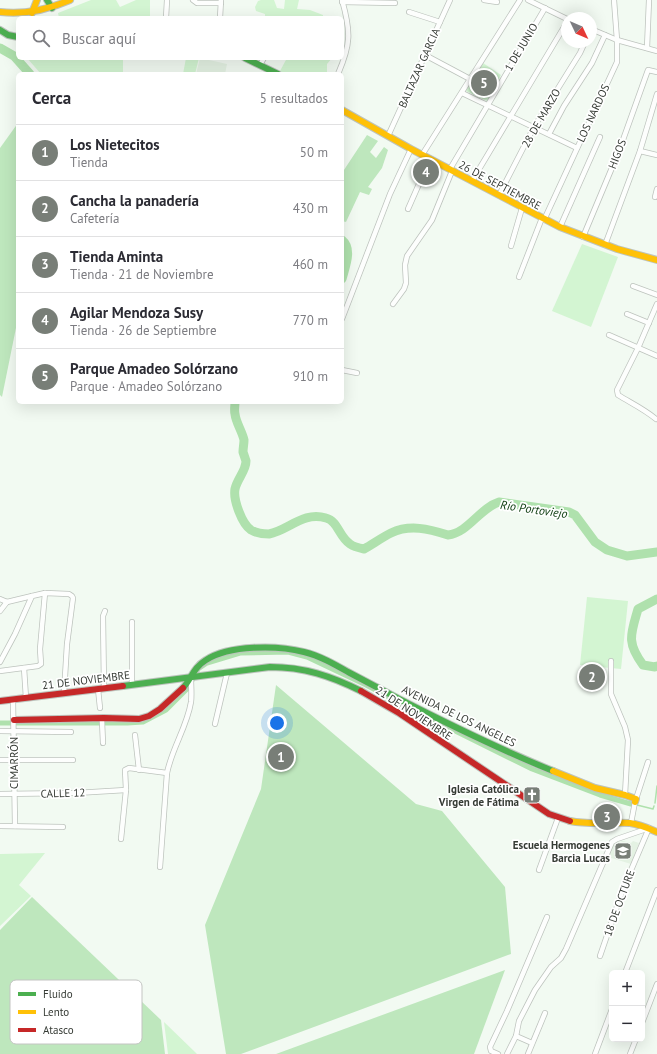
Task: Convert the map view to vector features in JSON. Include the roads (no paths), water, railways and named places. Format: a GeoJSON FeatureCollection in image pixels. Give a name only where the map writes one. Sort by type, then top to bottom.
{"type":"FeatureCollection","features":[{"type":"Feature","properties":{"kind":"street"},"geometry":{"type":"LineString","coordinates":[[32,13],[37,0]]}},
{"type":"Feature","properties":{"kind":"street"},"geometry":{"type":"LineString","coordinates":[[47,0],[52,8]]}},
{"type":"Feature","properties":{"kind":"street"},"geometry":{"type":"LineString","coordinates":[[0,12],[22,14],[32,13],[52,8],[70,0]]}},
{"type":"Feature","properties":{"kind":"street"},"geometry":{"type":"LineString","coordinates":[[166,16],[167,0]]}},
{"type":"Feature","properties":{"kind":"street"},"geometry":{"type":"LineString","coordinates":[[193,0],[197,4],[221,1],[220,16]]}},
{"type":"Feature","properties":{"kind":"street","name":"BALTAZAR GARCIA"},"geometry":{"type":"LineString","coordinates":[[388,136],[450,0]]}},
{"type":"Feature","properties":{"kind":"street"},"geometry":{"type":"LineString","coordinates":[[484,0],[497,2]]}},
{"type":"Feature","properties":{"kind":"street"},"geometry":{"type":"LineString","coordinates":[[422,155],[520,0]]}},
{"type":"Feature","properties":{"kind":"street"},"geometry":{"type":"LineString","coordinates":[[528,0],[561,17]]}},
{"type":"Feature","properties":{"kind":"street","name":"LOS NARDOS"},"geometry":{"type":"LineString","coordinates":[[519,277],[543,219],[615,66],[617,56],[617,40],[614,0]]}},
{"type":"Feature","properties":{"kind":"street"},"geometry":{"type":"LineString","coordinates":[[647,48],[649,0]]}},
{"type":"Feature","properties":{"kind":"street"},"geometry":{"type":"LineString","coordinates":[[344,59],[349,40],[349,27],[342,1],[395,2]]}},
{"type":"Feature","properties":{"kind":"street","name":"1 DE JUNIO"},"geometry":{"type":"LineString","coordinates":[[393,304],[406,284],[405,265],[407,256],[432,220],[451,170],[544,8]]}},
{"type":"Feature","properties":{"kind":"street"},"geometry":{"type":"LineString","coordinates":[[409,12],[440,22]]}},
{"type":"Feature","properties":{"kind":"street"},"geometry":{"type":"LineString","coordinates":[[0,30],[8,35],[16,37]]}},
{"type":"Feature","properties":{"kind":"street"},"geometry":{"type":"LineString","coordinates":[[472,181],[561,30]]}},
{"type":"Feature","properties":{"kind":"street"},"geometry":{"type":"LineString","coordinates":[[597,32],[617,40],[657,50]]}},
{"type":"Feature","properties":{"kind":"street"},"geometry":{"type":"LineString","coordinates":[[548,134],[592,63],[605,35]]}},
{"type":"Feature","properties":{"kind":"street","name":"28 DE MARZO"},"geometry":{"type":"LineString","coordinates":[[499,195],[534,127],[582,48]]}},
{"type":"Feature","properties":{"kind":"street"},"geometry":{"type":"LineString","coordinates":[[425,55],[470,79]]}},
{"type":"Feature","properties":{"kind":"street"},"geometry":{"type":"LineString","coordinates":[[249,60],[274,72]]}},
{"type":"Feature","properties":{"kind":"street"},"geometry":{"type":"LineString","coordinates":[[260,65],[263,60]]}},
{"type":"Feature","properties":{"kind":"street"},"geometry":{"type":"LineString","coordinates":[[339,72],[343,60]]}},
{"type":"Feature","properties":{"kind":"street","name":"HIGOS"},"geometry":{"type":"LineString","coordinates":[[584,237],[619,151],[648,70],[657,72]]}},
{"type":"Feature","properties":{"kind":"street"},"geometry":{"type":"LineString","coordinates":[[462,93],[577,148]]}},
{"type":"Feature","properties":{"kind":"street"},"geometry":{"type":"LineString","coordinates":[[605,245],[640,151],[657,94]]}},
{"type":"Feature","properties":{"kind":"street","name":"26 DE SEPTIEMBRE"},"geometry":{"type":"LineString","coordinates":[[344,111],[422,155],[560,228],[605,245],[657,260]]}},
{"type":"Feature","properties":{"kind":"street"},"geometry":{"type":"LineString","coordinates":[[560,228],[600,136]]}},
{"type":"Feature","properties":{"kind":"street"},"geometry":{"type":"LineString","coordinates":[[344,314],[390,194],[411,149]]}},
{"type":"Feature","properties":{"kind":"street"},"geometry":{"type":"LineString","coordinates":[[640,151],[657,155]]}},
{"type":"Feature","properties":{"kind":"street"},"geometry":{"type":"LineString","coordinates":[[408,209],[430,159]]}},
{"type":"Feature","properties":{"kind":"street"},"geometry":{"type":"LineString","coordinates":[[655,196],[657,188]]}},
{"type":"Feature","properties":{"kind":"street"},"geometry":{"type":"LineString","coordinates":[[511,246],[522,208]]}},
{"type":"Feature","properties":{"kind":"street"},"geometry":{"type":"LineString","coordinates":[[633,286],[657,295]]}},
{"type":"Feature","properties":{"kind":"street"},"geometry":{"type":"LineString","coordinates":[[656,419],[645,410],[618,395],[617,390],[638,348],[657,304]]}},
{"type":"Feature","properties":{"kind":"street"},"geometry":{"type":"LineString","coordinates":[[627,314],[649,323]]}},
{"type":"Feature","properties":{"kind":"street"},"geometry":{"type":"LineString","coordinates":[[609,336],[657,356]]}},
{"type":"Feature","properties":{"kind":"street"},"geometry":{"type":"LineString","coordinates":[[344,370],[357,372]]}},
{"type":"Feature","properties":{"kind":"street"},"geometry":{"type":"LineString","coordinates":[[0,671],[38,666],[41,664],[40,649],[45,593]]}},
{"type":"Feature","properties":{"kind":"street"},"geometry":{"type":"LineString","coordinates":[[0,599],[7,602],[45,593],[69,594],[72,596],[64,693]]}},
{"type":"Feature","properties":{"kind":"street"},"geometry":{"type":"LineString","coordinates":[[0,662],[15,634],[32,596]]}},
{"type":"Feature","properties":{"kind":"street"},"geometry":{"type":"LineString","coordinates":[[0,611],[7,602]]}},
{"type":"Feature","properties":{"kind":"street"},"geometry":{"type":"LineString","coordinates":[[100,708],[103,616],[105,610]]}},
{"type":"Feature","properties":{"kind":"street"},"geometry":{"type":"LineString","coordinates":[[132,622],[132,685]]}},
{"type":"Feature","properties":{"kind":"street","name":"AVENIDA DE LOS ANGELES"},"geometry":{"type":"LineString","coordinates":[[14,721],[146,718],[173,698],[183,688],[191,678],[198,665],[220,655],[234,651],[252,648],[287,648],[311,654],[403,707],[456,728],[536,765],[595,788],[625,795],[636,801]]}},
{"type":"Feature","properties":{"kind":"street"},"geometry":{"type":"LineString","coordinates":[[611,661],[611,694],[625,727],[628,740],[625,795]]}},
{"type":"Feature","properties":{"kind":"street","name":"21 DE NOVIEMBRE"},"geometry":{"type":"LineString","coordinates":[[0,701],[191,678],[251,670],[264,666],[300,669],[355,688],[376,699],[403,707],[540,809],[558,818],[583,824],[631,823],[657,832]]}},
{"type":"Feature","properties":{"kind":"street"},"geometry":{"type":"LineString","coordinates":[[24,668],[26,698]]}},
{"type":"Feature","properties":{"kind":"street"},"geometry":{"type":"LineString","coordinates":[[215,724],[227,673]]}},
{"type":"Feature","properties":{"kind":"street"},"geometry":{"type":"LineString","coordinates":[[160,867],[167,773],[189,712],[192,695],[191,678]]}},
{"type":"Feature","properties":{"kind":"street","name":"CIMARRÓN"},"geometry":{"type":"LineString","coordinates":[[14,700],[15,826]]}},
{"type":"Feature","properties":{"kind":"street"},"geometry":{"type":"LineString","coordinates":[[101,719],[103,743]]}},
{"type":"Feature","properties":{"kind":"street"},"geometry":{"type":"LineString","coordinates":[[0,731],[15,730],[71,732]]}},
{"type":"Feature","properties":{"kind":"street"},"geometry":{"type":"LineString","coordinates":[[135,735],[139,770]]}},
{"type":"Feature","properties":{"kind":"street"},"geometry":{"type":"LineString","coordinates":[[0,760],[73,760]]}},
{"type":"Feature","properties":{"kind":"street"},"geometry":{"type":"LineString","coordinates":[[631,823],[648,762]]}},
{"type":"Feature","properties":{"kind":"street"},"geometry":{"type":"LineString","coordinates":[[121,839],[126,790],[125,770],[129,768],[167,773]]}},
{"type":"Feature","properties":{"kind":"street","name":"CALLE 12"},"geometry":{"type":"LineString","coordinates":[[0,794],[76,793],[126,790]]}},
{"type":"Feature","properties":{"kind":"street"},"geometry":{"type":"LineString","coordinates":[[539,870],[558,818]]}},
{"type":"Feature","properties":{"kind":"street"},"geometry":{"type":"LineString","coordinates":[[0,826],[63,827]]}},
{"type":"Feature","properties":{"kind":"street"},"geometry":{"type":"LineString","coordinates":[[508,1054],[516,1036],[520,1021],[535,990],[551,967],[561,958],[566,949],[612,842],[649,828]]}},
{"type":"Feature","properties":{"kind":"street","name":"18 DE OCTURE"},"geometry":{"type":"LineString","coordinates":[[600,956],[623,889],[649,828]]}},
{"type":"Feature","properties":{"kind":"street"},"geometry":{"type":"LineString","coordinates":[[626,970],[657,890]]}},
{"type":"Feature","properties":{"kind":"street"},"geometry":{"type":"LineString","coordinates":[[498,1054],[491,1051],[490,1047],[507,1011],[546,917]]}},
{"type":"Feature","properties":{"kind":"street"},"geometry":{"type":"LineString","coordinates":[[645,1015],[657,984]]}},
{"type":"Feature","properties":{"kind":"street"},"geometry":{"type":"LineString","coordinates":[[528,1054],[545,1012]]}},
{"type":"Feature","properties":{"kind":"street"},"geometry":{"type":"LineString","coordinates":[[595,1054],[609,1017]]}},
{"type":"Feature","properties":{"kind":"street"},"geometry":{"type":"LineString","coordinates":[[516,1036],[532,1043]]}},
{"type":"Feature","properties":{"kind":"street"},"geometry":{"type":"LineString","coordinates":[[630,1054],[635,1042]]}},
{"type":"Feature","properties":{"kind":"waterway","name":"Río Portoviejo"},"geometry":{"type":"LineString","coordinates":[[0,48],[16,58]]}},
{"type":"Feature","properties":{"kind":"waterway","name":"Río Portoviejo"},"geometry":{"type":"LineString","coordinates":[[18,60],[28,72]]}},
{"type":"Feature","properties":{"kind":"waterway","name":"Río Portoviejo"},"geometry":{"type":"LineString","coordinates":[[344,243],[348,253],[344,272]]}},
{"type":"Feature","properties":{"kind":"waterway","name":"Río Portoviejo"},"geometry":{"type":"LineString","coordinates":[[235,404],[236,417],[244,440],[243,452],[246,461],[245,468],[235,489],[235,499],[244,523],[255,532],[269,534],[310,517],[326,518],[333,522],[346,541],[353,546],[364,549],[398,530],[420,528],[448,535],[455,533],[462,530],[486,509],[499,502],[569,512],[575,515],[595,542],[607,550],[627,556],[657,552]]}},
{"type":"Feature","properties":{"kind":"waterway","name":"Río Portoviejo"},"geometry":{"type":"LineString","coordinates":[[657,599],[638,609],[632,632],[632,644],[643,665],[657,666]]}},
{"type":"Feature","properties":{"kind":"waterway"},"geometry":{"type":"LineString","coordinates":[[0,723],[143,722],[166,710],[188,688],[198,669],[207,663],[240,653],[288,652],[307,657],[366,685],[532,769],[600,795],[631,804]]}},
{"type":"Feature","properties":{"kind":"waterway"},"geometry":{"type":"LineString","coordinates":[[655,803],[657,786]]}},
{"type":"Feature","properties":{"kind":"waterway"},"geometry":{"type":"LineString","coordinates":[[637,805],[653,809],[654,806]]}},
{"type":"Feature","properties":{"kind":"place","name":"Parque Amadeo Solórzano"},"geometry":{"type":"Point","coordinates":[484,83]}},
{"type":"Feature","properties":{"kind":"place","name":"Agilar Mendoza Susy"},"geometry":{"type":"Point","coordinates":[426,172]}},
{"type":"Feature","properties":{"kind":"place","name":"Cancha la panadería"},"geometry":{"type":"Point","coordinates":[592,677]}},
{"type":"Feature","properties":{"kind":"place","name":"Los Nietecitos"},"geometry":{"type":"Point","coordinates":[281,757]}},
{"type":"Feature","properties":{"kind":"place","name":"Iglesia Católica Virgen de Fátima"},"geometry":{"type":"Point","coordinates":[532,795]}},
{"type":"Feature","properties":{"kind":"place","name":"Tienda Aminta"},"geometry":{"type":"Point","coordinates":[607,817]}},
{"type":"Feature","properties":{"kind":"place","name":"Escuela Hermogenes Barcia Lucas"},"geometry":{"type":"Point","coordinates":[623,851]}}]}
